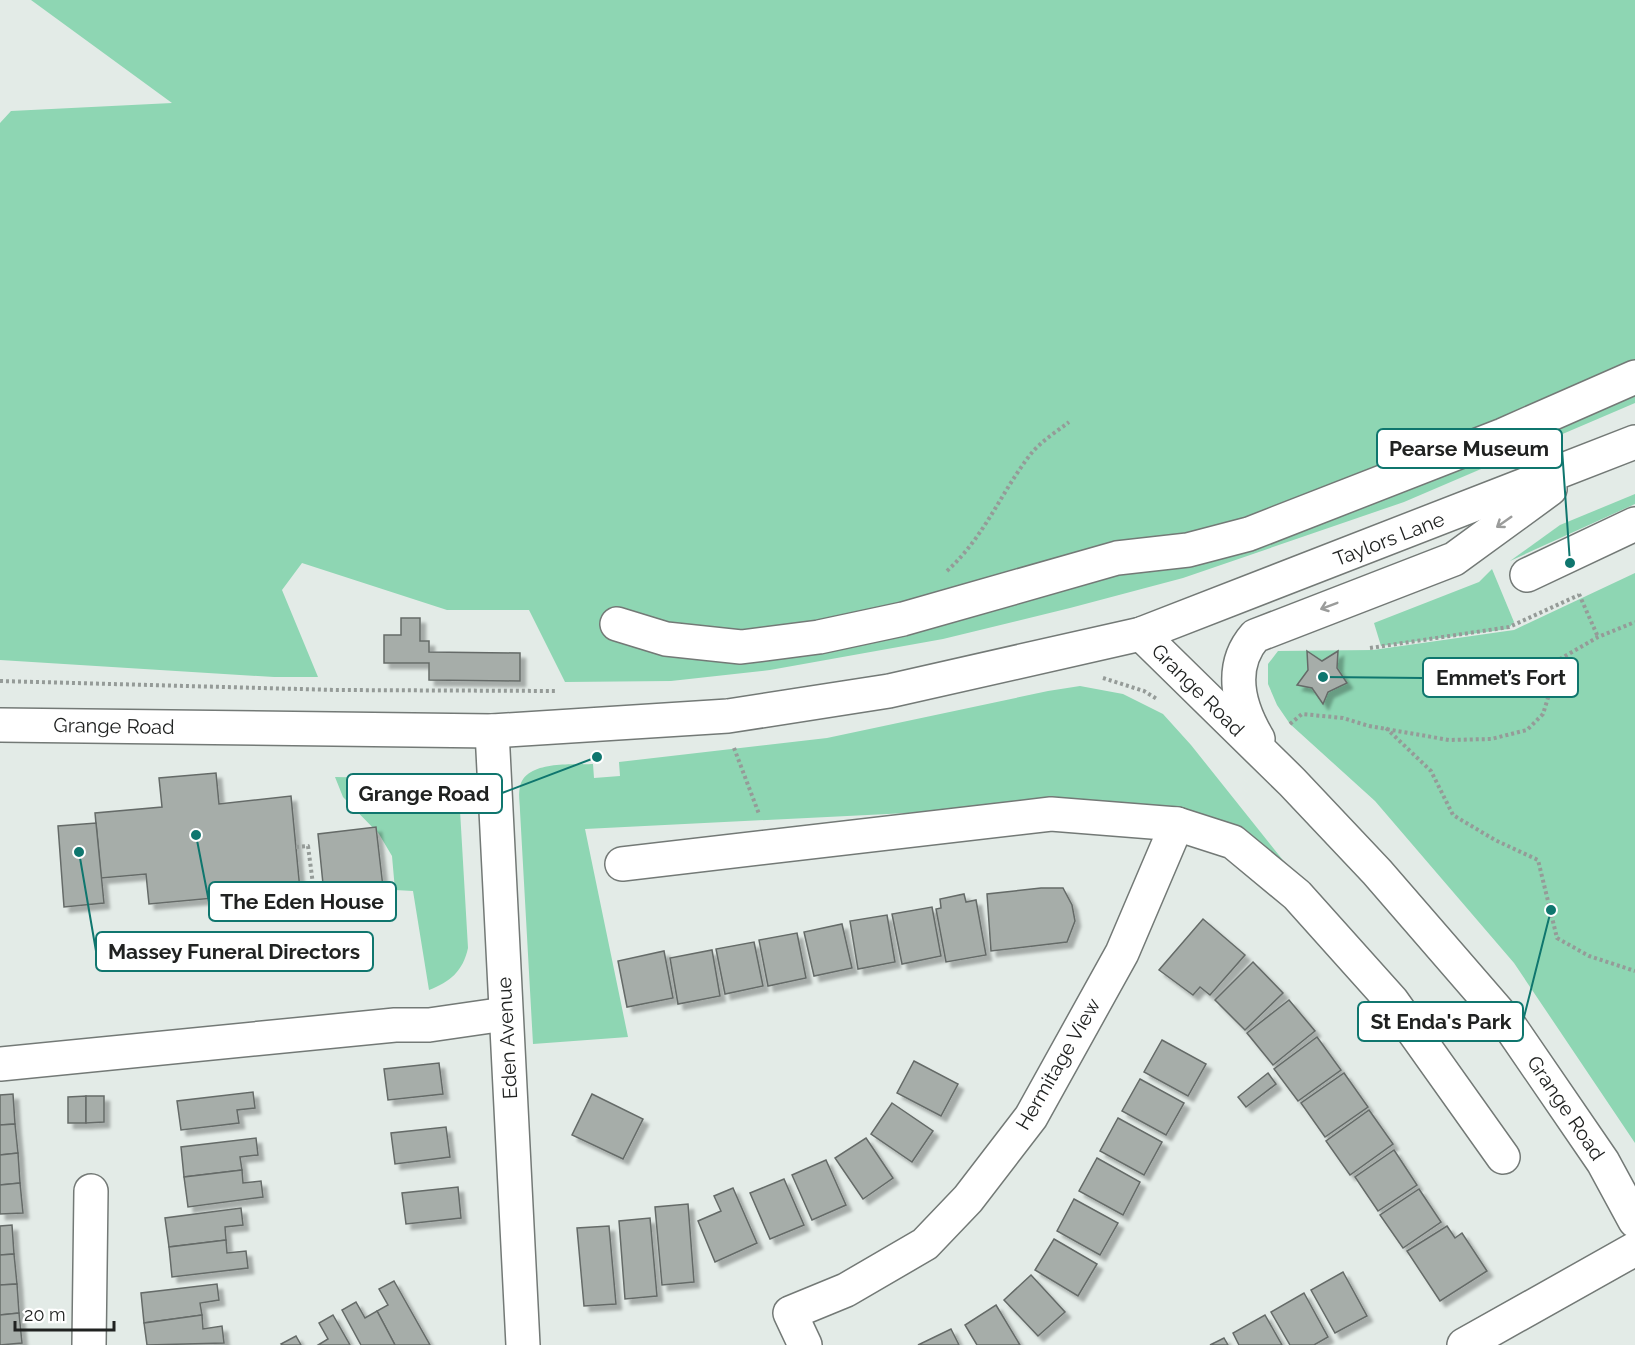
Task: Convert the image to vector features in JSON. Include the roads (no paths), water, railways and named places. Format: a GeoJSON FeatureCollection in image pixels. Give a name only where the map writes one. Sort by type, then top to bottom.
{"type":"FeatureCollection","features":[{"type":"Feature","properties":{"kind":"main road"},"geometry":{"type":"LineString","coordinates":[[617,624],[666,639],[741,647],[819,637],[903,619],[1117,558],[1188,550],[1249,534],[1503,435],[1635,376]]}},
{"type":"Feature","properties":{"kind":"main road","name":"Taylors Lane"},"geometry":{"type":"LineString","coordinates":[[1141,634],[1635,442]]}},
{"type":"Feature","properties":{"kind":"main road"},"geometry":{"type":"LineString","coordinates":[[1292,782],[1262,745],[1250,726],[1240,701],[1238,684],[1242,657],[1255,636],[1454,559],[1585,463]]}},
{"type":"Feature","properties":{"kind":"main road"},"geometry":{"type":"LineString","coordinates":[[1527,575],[1635,524]]}},
{"type":"Feature","properties":{"kind":"main road","name":"Grange Road"},"geometry":{"type":"LineString","coordinates":[[0,725],[492,731],[728,716],[889,691],[1141,634],[1292,782],[1377,872],[1507,1022],[1603,1162],[1635,1221]]}},
{"type":"Feature","properties":{"kind":"main road","name":"Eden Avenue"},"geometry":{"type":"LineString","coordinates":[[492,731],[523,1345]]}},
{"type":"Feature","properties":{"kind":"main road"},"geometry":{"type":"LineString","coordinates":[[622,864],[1052,814],[1177,824],[1233,842],[1297,895],[1392,1001],[1503,1157]]}},
{"type":"Feature","properties":{"kind":"main road","name":"Hermitage View"},"geometry":{"type":"LineString","coordinates":[[805,1345],[790,1313],[846,1290],[925,1244],[968,1199],[1031,1117],[1122,954],[1177,824]]}},
{"type":"Feature","properties":{"kind":"main road"},"geometry":{"type":"LineString","coordinates":[[0,1064],[395,1025],[429,1025],[505,1014]]}},
{"type":"Feature","properties":{"kind":"main road"},"geometry":{"type":"LineString","coordinates":[[89,1345],[91,1191]]}},
{"type":"Feature","properties":{"kind":"main road"},"geometry":{"type":"LineString","coordinates":[[1464,1345],[1635,1249]]}},
{"type":"Feature","properties":{"kind":"place","name":"Pearse Museum"},"geometry":{"type":"Point","coordinates":[1570,563]}},
{"type":"Feature","properties":{"kind":"place","name":"Emmet’s Fort"},"geometry":{"type":"Point","coordinates":[1323,677]}},
{"type":"Feature","properties":{"kind":"place","name":"Grange Road"},"geometry":{"type":"Point","coordinates":[597,757]}},
{"type":"Feature","properties":{"kind":"place","name":"The Eden House"},"geometry":{"type":"Point","coordinates":[196,835]}},
{"type":"Feature","properties":{"kind":"place","name":"Massey Funeral Directors"},"geometry":{"type":"Point","coordinates":[79,852]}},
{"type":"Feature","properties":{"kind":"place","name":"St Enda's Park"},"geometry":{"type":"Point","coordinates":[1551,910]}}]}
